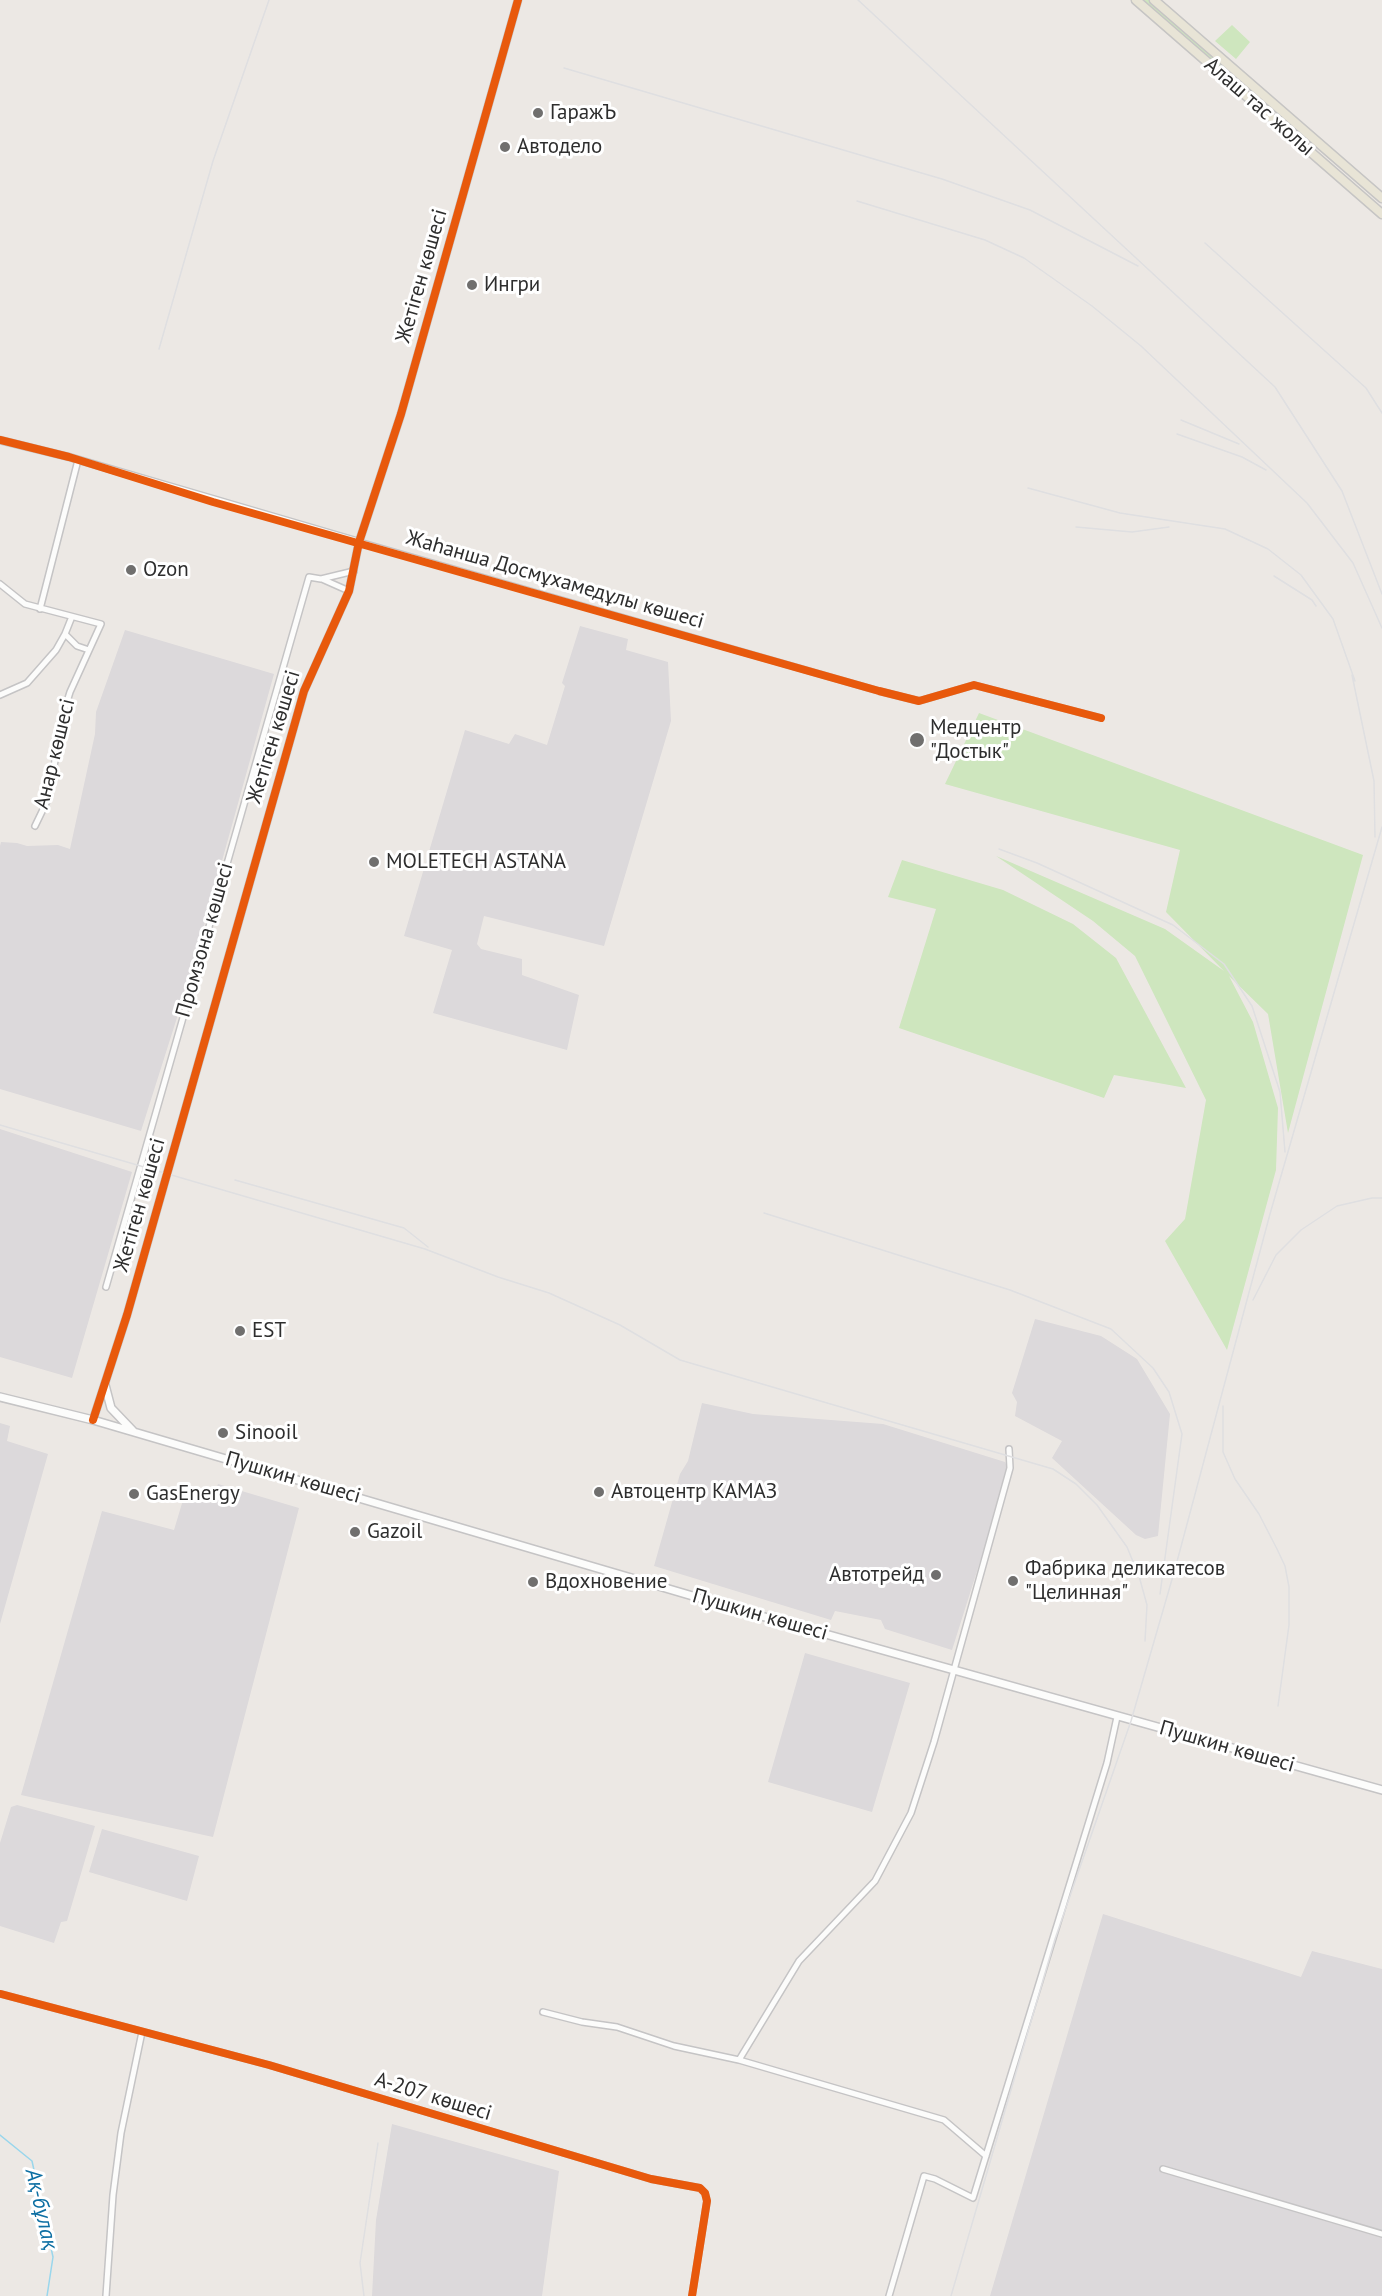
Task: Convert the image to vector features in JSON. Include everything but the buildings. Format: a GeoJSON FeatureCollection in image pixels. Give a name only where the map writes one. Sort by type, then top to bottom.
{"type":"FeatureCollection","features":[{"type":"Feature","properties":{"kind":"main road","name":"Алаш тас жолы"},"geometry":{"type":"LineString","coordinates":[[1136,0],[1382,214]]}},
{"type":"Feature","properties":{"kind":"main road","name":"Алаш тас жолы"},"geometry":{"type":"LineString","coordinates":[[1154,0],[1382,198]]}},
{"type":"Feature","properties":{"kind":"main road"},"geometry":{"type":"LineString","coordinates":[[1234,86],[1241,76]]}},
{"type":"Feature","properties":{"kind":"main road"},"geometry":{"type":"LineString","coordinates":[[105,1386],[111,1408],[135,1433]]}},
{"type":"Feature","properties":{"kind":"main road","name":"Пушкин көшесі"},"geometry":{"type":"LineString","coordinates":[[0,1397],[93,1420],[952,1670],[1382,1790]]}},
{"type":"Feature","properties":{"kind":"street","name":"Жетіген көшесі"},"geometry":{"type":"LineString","coordinates":[[93,1420],[105,1386],[304,691],[349,591],[359,542],[401,414],[518,0]]}},
{"type":"Feature","properties":{"kind":"street","name":"Жаһанша Досмұхамедұлы көшесі"},"geometry":{"type":"LineString","coordinates":[[0,440],[78,460],[879,691],[919,701],[974,685],[1101,718]]}},
{"type":"Feature","properties":{"kind":"street"},"geometry":{"type":"LineString","coordinates":[[40,609],[78,460]]}},
{"type":"Feature","properties":{"kind":"street"},"geometry":{"type":"LineString","coordinates":[[321,579],[354,571]]}},
{"type":"Feature","properties":{"kind":"street","name":"Промзона көшесі"},"geometry":{"type":"LineString","coordinates":[[106,1287],[309,577],[321,579]]}},
{"type":"Feature","properties":{"kind":"street"},"geometry":{"type":"LineString","coordinates":[[321,579],[349,591]]}},
{"type":"Feature","properties":{"kind":"street","name":"Анар көшесі"},"geometry":{"type":"LineString","coordinates":[[0,584],[25,604],[71,619],[101,624],[62,718],[48,797],[35,826]]}},
{"type":"Feature","properties":{"kind":"street","name":"Анар көшесі"},"geometry":{"type":"LineString","coordinates":[[0,695],[27,683],[56,650],[71,619]]}},
{"type":"Feature","properties":{"kind":"street"},"geometry":{"type":"LineString","coordinates":[[65,634],[76,646],[89,650]]}},
{"type":"Feature","properties":{"kind":"street"},"geometry":{"type":"LineString","coordinates":[[739,2060],[799,1961],[875,1881],[911,1813],[934,1742],[952,1670],[1010,1468],[1010,1449]]}},
{"type":"Feature","properties":{"kind":"street"},"geometry":{"type":"LineString","coordinates":[[889,2296],[924,2176],[935,2179],[972,2198],[1107,1763],[1117,1717]]}},
{"type":"Feature","properties":{"kind":"street"},"geometry":{"type":"LineString","coordinates":[[1,1994],[142,2032],[121,2133],[114,2185],[106,2296]]}},
{"type":"Feature","properties":{"kind":"street"},"geometry":{"type":"LineString","coordinates":[[543,2012],[582,2022],[617,2027],[674,2046],[739,2060],[944,2120],[986,2156]]}},
{"type":"Feature","properties":{"kind":"street","name":"А-207 көшесі"},"geometry":{"type":"LineString","coordinates":[[142,2032],[269,2066],[651,2179],[700,2188],[705,2193],[707,2201],[692,2296]]}},
{"type":"Feature","properties":{"kind":"street"},"geometry":{"type":"LineString","coordinates":[[1163,2169],[1382,2234]]}},
{"type":"Feature","properties":{"kind":"shaded area"},"geometry":{"type":"Polygon","coordinates":[[[580,626],[628,639],[626,650],[668,662],[671,721],[604,946],[484,916],[477,944],[481,949],[522,959],[522,975],[579,995],[567,1050],[433,1013],[452,950],[404,936],[465,730],[509,744],[515,734],[547,745],[565,686],[562,683],[580,626]]]}},
{"type":"Feature","properties":{"kind":"shaded area"},"geometry":{"type":"Polygon","coordinates":[[[125,630],[274,674],[188,983],[141,1131],[0,1089],[1,842],[27,846],[58,845],[70,849],[95,734],[96,712],[125,630]]]}},
{"type":"Feature","properties":{"kind":"shaded area"},"geometry":{"type":"Polygon","coordinates":[[[0,1129],[132,1172],[72,1378],[0,1357],[0,1129]]]}},
{"type":"Feature","properties":{"kind":"shaded area"},"geometry":{"type":"Polygon","coordinates":[[[1035,1319],[1101,1336],[1137,1359],[1170,1414],[1158,1536],[1145,1539],[1136,1535],[1052,1458],[1062,1441],[1015,1416],[1017,1402],[1012,1393],[1035,1319]]]}},
{"type":"Feature","properties":{"kind":"shaded area"},"geometry":{"type":"Polygon","coordinates":[[[702,1403],[753,1414],[883,1424],[1005,1462],[1009,1470],[952,1650],[885,1629],[881,1620],[835,1611],[831,1620],[654,1566],[680,1474],[688,1461],[702,1403]]]}},
{"type":"Feature","properties":{"kind":"shaded area"},"geometry":{"type":"Polygon","coordinates":[[[0,1423],[10,1426],[7,1441],[48,1454],[0,1624],[0,1423]]]}},
{"type":"Feature","properties":{"kind":"shaded area"},"geometry":{"type":"Polygon","coordinates":[[[218,1484],[299,1508],[213,1837],[21,1795],[102,1511],[174,1530],[186,1490],[213,1499],[218,1484]]]}},
{"type":"Feature","properties":{"kind":"shaded area"},"geometry":{"type":"Polygon","coordinates":[[[805,1653],[910,1683],[872,1812],[768,1782],[805,1653]]]}},
{"type":"Feature","properties":{"kind":"shaded area"},"geometry":{"type":"Polygon","coordinates":[[[17,1805],[95,1826],[67,1921],[61,1922],[54,1943],[0,1926],[0,1843],[11,1807],[17,1805]]]}},
{"type":"Feature","properties":{"kind":"shaded area"},"geometry":{"type":"Polygon","coordinates":[[[102,1829],[199,1856],[187,1901],[89,1872],[102,1829]]]}},
{"type":"Feature","properties":{"kind":"shaded area"},"geometry":{"type":"Polygon","coordinates":[[[1103,1914],[1301,1977],[1312,1951],[1382,1969],[1382,2296],[990,2296],[1103,1914]]]}},
{"type":"Feature","properties":{"kind":"shaded area"},"geometry":{"type":"Polygon","coordinates":[[[392,2124],[559,2171],[542,2296],[372,2296],[376,2220],[392,2124]]]}},
{"type":"Feature","properties":{"kind":"green space"},"geometry":{"type":"Polygon","coordinates":[[[1143,0],[1150,0],[1228,69],[1226,72],[1143,0]]]}},
{"type":"Feature","properties":{"kind":"green space"},"geometry":{"type":"Polygon","coordinates":[[[1232,25],[1250,42],[1236,59],[1215,41],[1232,25]]]}},
{"type":"Feature","properties":{"kind":"green space"},"geometry":{"type":"Polygon","coordinates":[[[979,713],[1363,855],[1288,1133],[1268,1014],[1229,976],[1253,1022],[1278,1108],[1276,1170],[1227,1350],[1165,1241],[1185,1219],[1206,1100],[1135,956],[1093,921],[996,856],[1165,929],[1224,971],[1166,912],[1180,850],[945,784],[979,713]]]}},
{"type":"Feature","properties":{"kind":"green space"},"geometry":{"type":"Polygon","coordinates":[[[902,860],[1003,890],[1073,924],[1116,958],[1186,1088],[1114,1075],[1104,1098],[899,1028],[936,909],[888,897],[902,860]]]}},
{"type":"Feature","properties":{"kind":"waterway","name":"Ақ-бұлақ"},"geometry":{"type":"LineString","coordinates":[[0,2135],[32,2161],[53,2257],[47,2296]]}},
{"type":"Feature","properties":{"kind":"railway"},"geometry":{"type":"LineString","coordinates":[[159,349],[213,161],[269,0]]}},
{"type":"Feature","properties":{"kind":"railway"},"geometry":{"type":"LineString","coordinates":[[858,0],[1275,387],[1342,491],[1382,594]]}},
{"type":"Feature","properties":{"kind":"railway"},"geometry":{"type":"LineString","coordinates":[[564,68],[942,179],[1030,210],[1138,266]]}},
{"type":"Feature","properties":{"kind":"railway"},"geometry":{"type":"LineString","coordinates":[[857,201],[985,240],[1024,258],[1092,306],[1141,346],[1307,503],[1353,563],[1382,628]]}},
{"type":"Feature","properties":{"kind":"railway"},"geometry":{"type":"LineString","coordinates":[[1205,243],[1366,388],[1382,413]]}},
{"type":"Feature","properties":{"kind":"railway"},"geometry":{"type":"LineString","coordinates":[[1181,420],[1239,444]]}},
{"type":"Feature","properties":{"kind":"railway"},"geometry":{"type":"LineString","coordinates":[[1177,434],[1242,457],[1266,470]]}},
{"type":"Feature","properties":{"kind":"railway"},"geometry":{"type":"LineString","coordinates":[[1028,488],[1120,513],[1225,529],[1268,549],[1301,575],[1333,619],[1355,681]]}},
{"type":"Feature","properties":{"kind":"railway"},"geometry":{"type":"LineString","coordinates":[[1076,527],[1132,532],[1169,527]]}},
{"type":"Feature","properties":{"kind":"railway"},"geometry":{"type":"LineString","coordinates":[[1274,576],[1312,600],[1316,606]]}},
{"type":"Feature","properties":{"kind":"railway"},"geometry":{"type":"LineString","coordinates":[[1352,675],[1374,781],[1375,837]]}},
{"type":"Feature","properties":{"kind":"railway"},"geometry":{"type":"LineString","coordinates":[[951,2296],[1055,1939],[1131,1721],[1175,1569],[1270,1214],[1382,827]]}},
{"type":"Feature","properties":{"kind":"railway"},"geometry":{"type":"LineString","coordinates":[[999,849],[1037,863],[1173,925],[1224,964],[1252,1006],[1280,1092],[1285,1152]]}},
{"type":"Feature","properties":{"kind":"railway"},"geometry":{"type":"LineString","coordinates":[[0,1125],[425,1249],[498,1277],[549,1293],[620,1325],[680,1360],[1053,1469],[1076,1484],[1097,1505],[1127,1547],[1139,1576],[1147,1605],[1145,1641]]}},
{"type":"Feature","properties":{"kind":"railway"},"geometry":{"type":"LineString","coordinates":[[235,1180],[404,1228],[428,1247]]}},
{"type":"Feature","properties":{"kind":"railway"},"geometry":{"type":"LineString","coordinates":[[1253,1300],[1276,1255],[1301,1230],[1337,1206],[1382,1198]]}},
{"type":"Feature","properties":{"kind":"railway"},"geometry":{"type":"LineString","coordinates":[[764,1213],[1010,1290],[1111,1329],[1153,1368],[1169,1392],[1182,1434],[1160,1594]]}},
{"type":"Feature","properties":{"kind":"railway"},"geometry":{"type":"LineString","coordinates":[[1223,1406],[1223,1452],[1235,1479],[1259,1514],[1277,1549],[1285,1566],[1289,1587],[1289,1625],[1278,1706]]}},
{"type":"Feature","properties":{"kind":"railway"},"geometry":{"type":"LineString","coordinates":[[364,2296],[360,2263],[378,2143]]}},
{"type":"Feature","properties":{"kind":"cycle path"},"geometry":{"type":"LineString","coordinates":[[93,1420],[127,1315],[304,691],[349,591],[359,542],[401,414],[518,0]]}},
{"type":"Feature","properties":{"kind":"cycle path"},"geometry":{"type":"LineString","coordinates":[[0,440],[69,457],[213,502],[879,691],[919,701],[974,685],[1101,718]]}},
{"type":"Feature","properties":{"kind":"cycle path"},"geometry":{"type":"LineString","coordinates":[[1,1994],[269,2065],[651,2179],[700,2188],[705,2193],[707,2201],[692,2296]]}},
{"type":"Feature","properties":{"kind":"place","name":"ГаражЪ"},"geometry":{"type":"Point","coordinates":[538,113]}},
{"type":"Feature","properties":{"kind":"place","name":"Автодело"},"geometry":{"type":"Point","coordinates":[505,147]}},
{"type":"Feature","properties":{"kind":"place","name":"Ингри"},"geometry":{"type":"Point","coordinates":[472,285]}},
{"type":"Feature","properties":{"kind":"place","name":"Ozon"},"geometry":{"type":"Point","coordinates":[131,570]}},
{"type":"Feature","properties":{"kind":"place","name":"Медцентр \"Достык\""},"geometry":{"type":"Point","coordinates":[917,740]}},
{"type":"Feature","properties":{"kind":"place","name":"MOLETECH ASTANA"},"geometry":{"type":"Point","coordinates":[374,862]}},
{"type":"Feature","properties":{"kind":"place","name":"EST"},"geometry":{"type":"Point","coordinates":[240,1331]}},
{"type":"Feature","properties":{"kind":"place","name":"Sinooil"},"geometry":{"type":"Point","coordinates":[223,1433]}},
{"type":"Feature","properties":{"kind":"place","name":"Автоцентр КАМАЗ"},"geometry":{"type":"Point","coordinates":[599,1492]}},
{"type":"Feature","properties":{"kind":"place","name":"GasEnergy"},"geometry":{"type":"Point","coordinates":[134,1494]}},
{"type":"Feature","properties":{"kind":"place","name":"Gazoil"},"geometry":{"type":"Point","coordinates":[355,1532]}},
{"type":"Feature","properties":{"kind":"place","name":"Автотрейд"},"geometry":{"type":"Point","coordinates":[936,1575]}},
{"type":"Feature","properties":{"kind":"place","name":"Фабрика деликатесов \"Целинная\""},"geometry":{"type":"Point","coordinates":[1013,1581]}},
{"type":"Feature","properties":{"kind":"place","name":"Вдохновение"},"geometry":{"type":"Point","coordinates":[533,1582]}}]}
